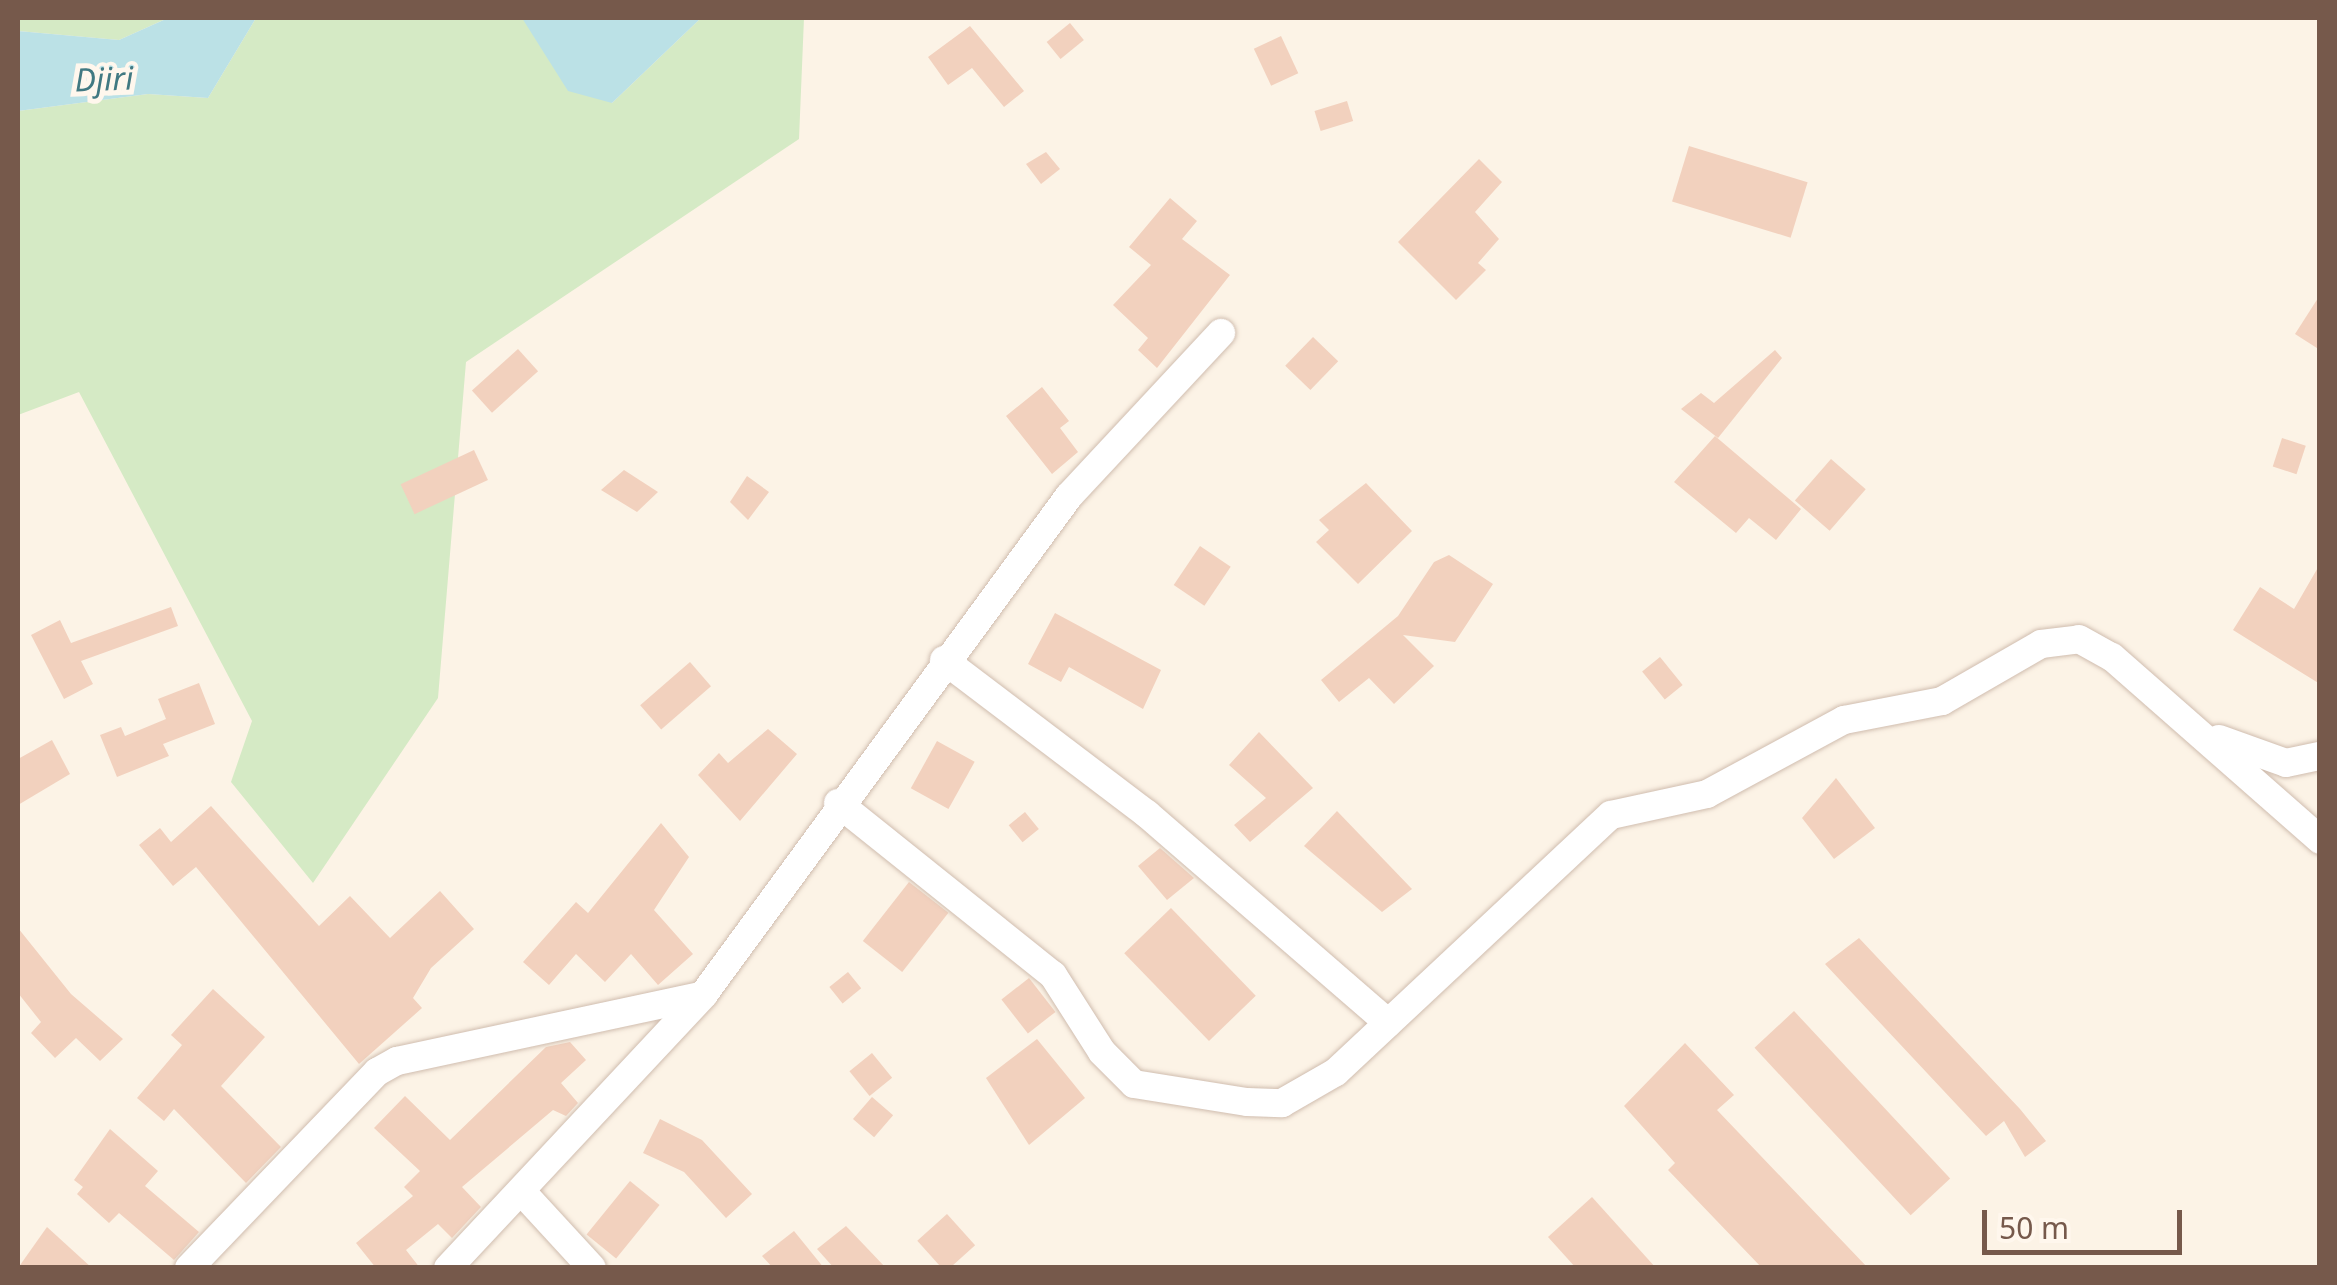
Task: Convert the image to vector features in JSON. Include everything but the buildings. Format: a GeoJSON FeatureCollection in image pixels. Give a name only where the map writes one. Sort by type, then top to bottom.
{"type":"FeatureCollection","features":[{"type":"Feature","properties":{"kind":"street"},"geometry":{"type":"LineString","coordinates":[[448,1268],[524,1194],[704,994],[838,802],[1069,496],[1221,333]]}},
{"type":"Feature","properties":{"kind":"street"},"geometry":{"type":"LineString","coordinates":[[838,802],[1053,975],[1102,1052],[1134,1084],[1282,1102],[1336,1072],[1612,815],[1707,794],[1844,720],[1942,701],[2042,644],[2079,639],[2196,728],[2320,840]]}},
{"type":"Feature","properties":{"kind":"street"},"geometry":{"type":"LineString","coordinates":[[944,660],[1147,814],[1388,1023]]}},
{"type":"Feature","properties":{"kind":"street"},"geometry":{"type":"LineString","coordinates":[[2196,728],[2255,757],[2286,763],[2320,756]]}},
{"type":"Feature","properties":{"kind":"street"},"geometry":{"type":"LineString","coordinates":[[189,1268],[377,1072],[397,1061],[704,994]]}},
{"type":"Feature","properties":{"kind":"street"},"geometry":{"type":"LineString","coordinates":[[524,1194],[592,1268]]}},
{"type":"Feature","properties":{"kind":"green space"},"geometry":{"type":"Polygon","coordinates":[[[18,18],[168,18],[119,40],[18,31],[18,18]]]}},
{"type":"Feature","properties":{"kind":"green space"},"geometry":{"type":"Polygon","coordinates":[[[256,18],[522,18],[612,103],[701,18],[804,18],[799,139],[466,362],[438,698],[313,883],[231,782],[252,721],[79,392],[18,415],[18,111],[148,94],[208,98],[256,18]]]}},
{"type":"Feature","properties":{"kind":"water","name":"Djiri"},"geometry":{"type":"Polygon","coordinates":[[[168,18],[256,18],[208,98],[148,94],[18,111],[18,31],[119,40],[168,18]]]}},
{"type":"Feature","properties":{"kind":"water"},"geometry":{"type":"Polygon","coordinates":[[[522,18],[701,18],[612,103],[568,91],[522,18]]]}}]}
